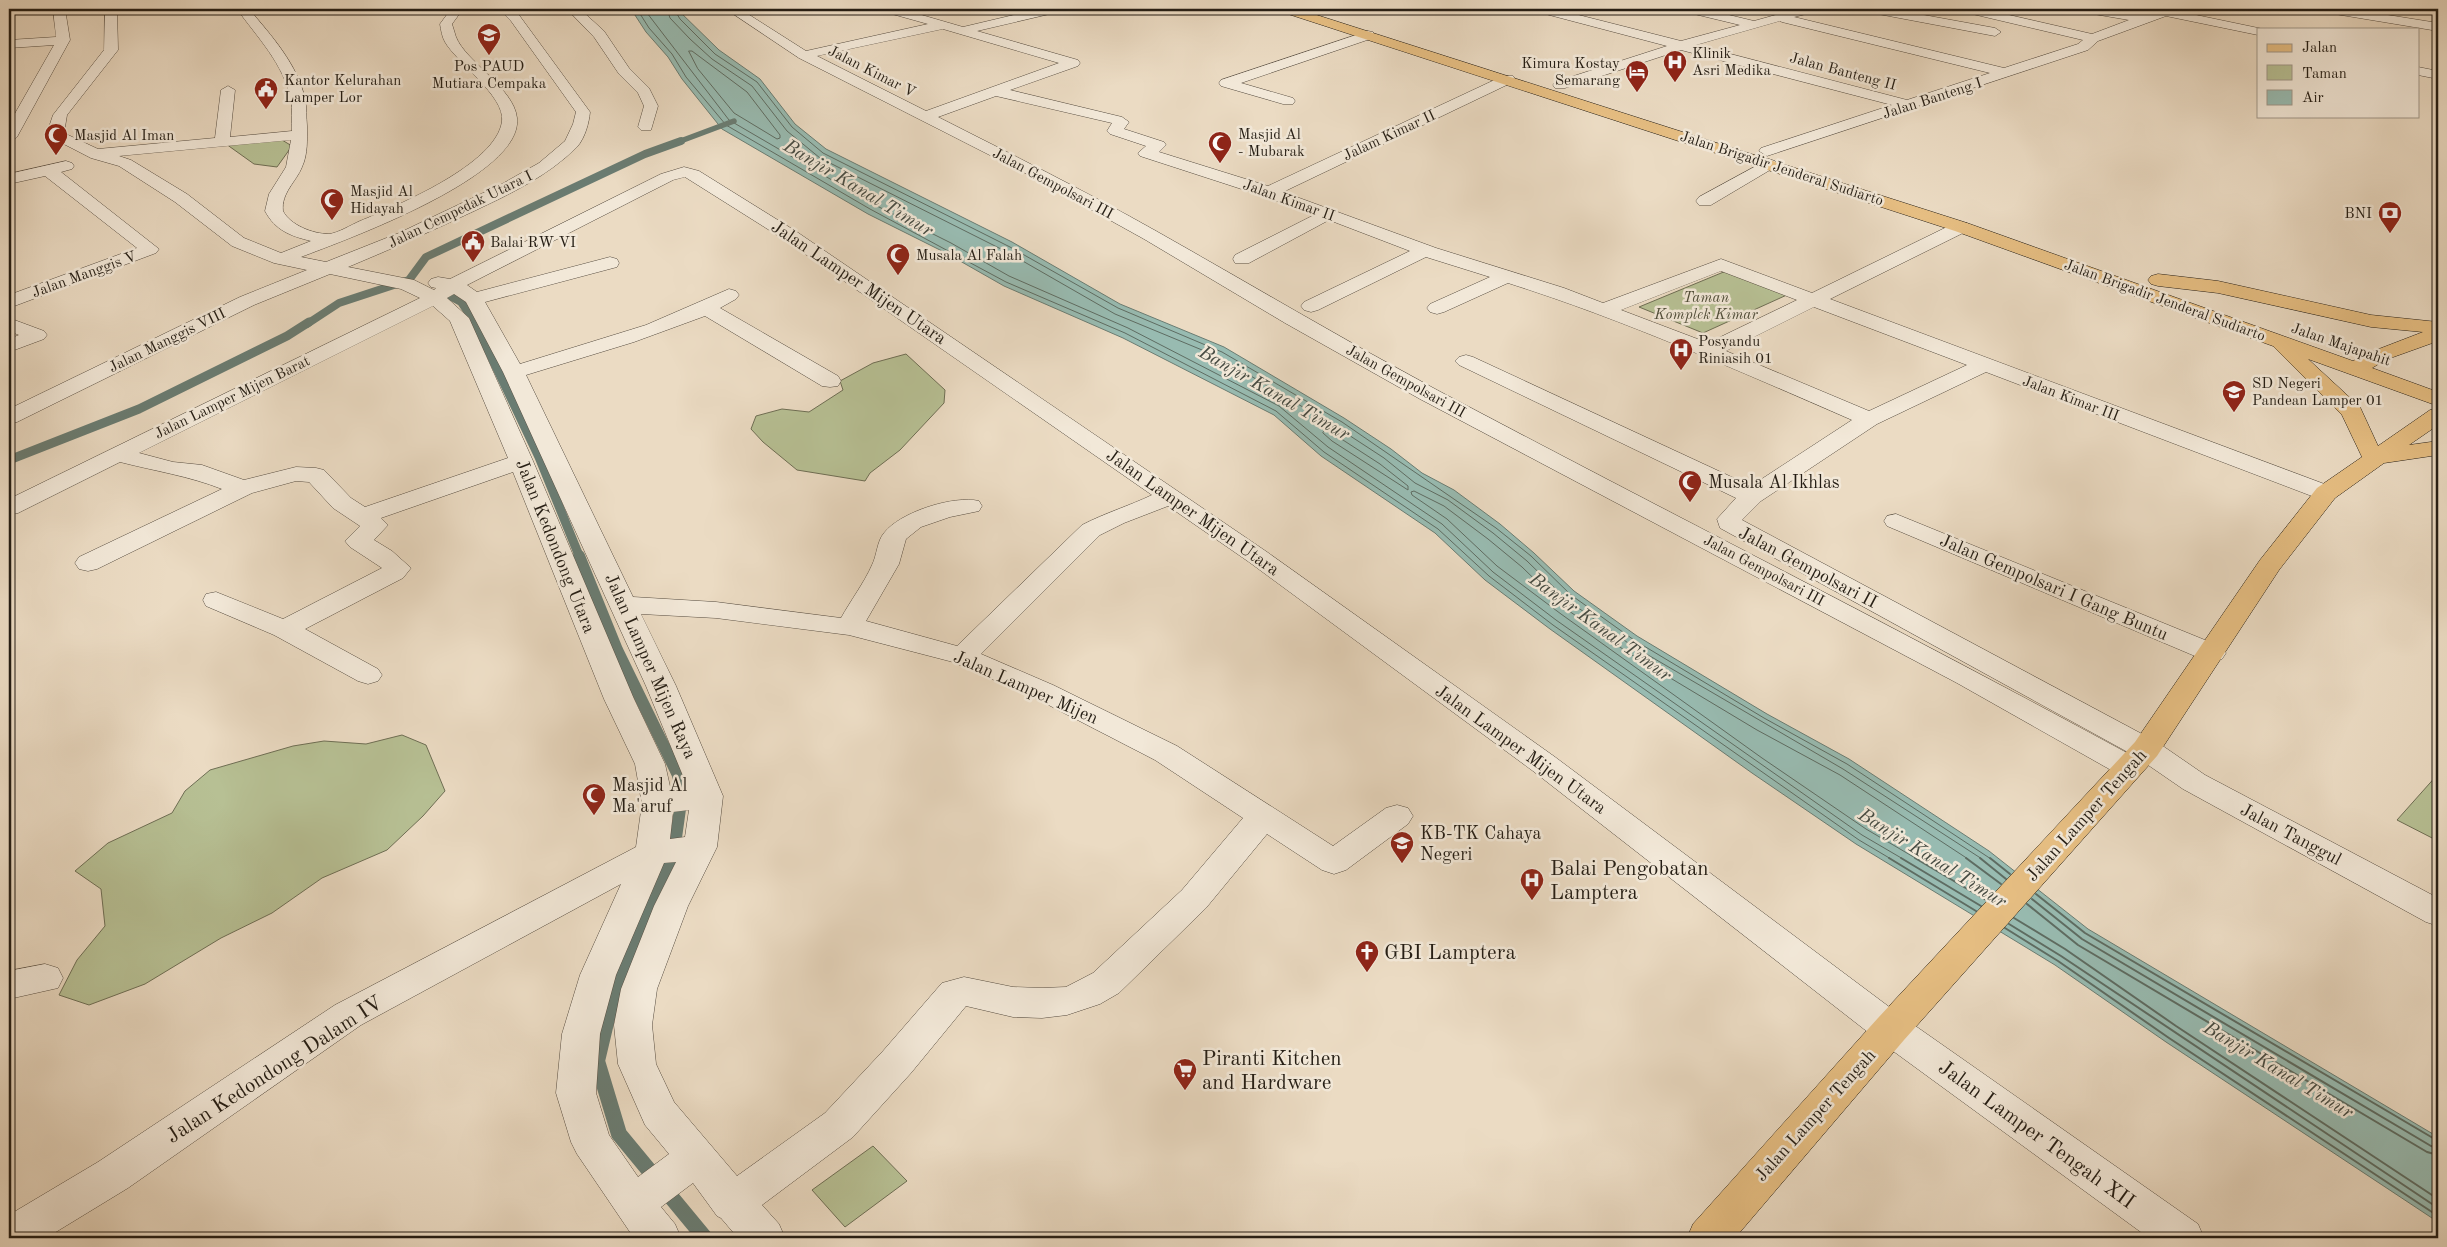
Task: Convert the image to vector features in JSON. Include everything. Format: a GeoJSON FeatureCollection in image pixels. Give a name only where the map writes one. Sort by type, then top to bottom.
{"type":"FeatureCollection","features":[{"type":"Feature","properties":{"kind":"main road","name":"Jalan Brigadir Jenderal Sudiarto"},"geometry":{"type":"LineString","coordinates":[[1286,9],[1508,79],[1768,157],[2158,280]]}},
{"type":"Feature","properties":{"kind":"main road","name":"Jalan Brigadir Jenderal Sudiarto"},"geometry":{"type":"LineString","coordinates":[[1319,9],[1560,85],[1768,157],[2275,339]]}},
{"type":"Feature","properties":{"kind":"main road"},"geometry":{"type":"LineString","coordinates":[[1419,50],[1437,46]]}},
{"type":"Feature","properties":{"kind":"main road"},"geometry":{"type":"LineString","coordinates":[[2158,280],[2248,293],[2371,321],[2438,328]]}},
{"type":"Feature","properties":{"kind":"main road","name":"Jalan Majapahit"},"geometry":{"type":"LineString","coordinates":[[2158,280],[2378,356],[2438,379]]}},
{"type":"Feature","properties":{"kind":"main road"},"geometry":{"type":"LineString","coordinates":[[2355,368],[2378,356],[2438,334]]}},
{"type":"Feature","properties":{"kind":"main road"},"geometry":{"type":"LineString","coordinates":[[2275,339],[2352,412],[2365,443],[2374,458],[2438,448]]}},
{"type":"Feature","properties":{"kind":"main road","name":"Jalan Majapahit"},"geometry":{"type":"LineString","coordinates":[[2275,339],[2438,399]]}},
{"type":"Feature","properties":{"kind":"main road","name":"Jalan Lamper Tengah"},"geometry":{"type":"LineString","coordinates":[[1708,1238],[1890,1029],[2138,758],[2212,653],[2269,566],[2326,493],[2438,415]]}},
{"type":"Feature","properties":{"kind":"street"},"geometry":{"type":"LineString","coordinates":[[9,10],[24,9]]}},
{"type":"Feature","properties":{"kind":"street"},"geometry":{"type":"LineString","coordinates":[[9,137],[63,40],[59,9]]}},
{"type":"Feature","properties":{"kind":"street"},"geometry":{"type":"LineString","coordinates":[[111,9],[111,50],[60,117],[57,127],[58,136],[138,170],[181,198],[238,242],[281,259],[436,290],[610,263]]}},
{"type":"Feature","properties":{"kind":"street"},"geometry":{"type":"LineString","coordinates":[[243,9],[274,48],[297,96],[299,148],[294,166],[275,199],[274,209],[279,220],[290,228],[307,235],[329,239]]}},
{"type":"Feature","properties":{"kind":"street"},"geometry":{"type":"LineString","coordinates":[[281,259],[402,210],[469,174],[492,154],[507,136],[510,121],[506,106],[450,40],[446,24],[457,9]]}},
{"type":"Feature","properties":{"kind":"street","name":"Jalan Cempedak Utara I"},"geometry":{"type":"LineString","coordinates":[[328,268],[405,237],[508,188],[545,166],[572,143],[581,124],[583,112],[515,18],[505,9]]}},
{"type":"Feature","properties":{"kind":"street"},"geometry":{"type":"LineString","coordinates":[[573,9],[599,34],[624,71],[644,91],[652,106],[646,127]]}},
{"type":"Feature","properties":{"kind":"street"},"geometry":{"type":"LineString","coordinates":[[732,9],[804,55],[943,25]]}},
{"type":"Feature","properties":{"kind":"street"},"geometry":{"type":"LineString","coordinates":[[889,9],[1073,62],[926,116]]}},
{"type":"Feature","properties":{"kind":"street","name":"Jalan Banteng II"},"geometry":{"type":"LineString","coordinates":[[1542,9],[1908,106]]}},
{"type":"Feature","properties":{"kind":"street"},"geometry":{"type":"LineString","coordinates":[[1690,9],[1753,24]]}},
{"type":"Feature","properties":{"kind":"street"},"geometry":{"type":"LineString","coordinates":[[1560,85],[1682,45],[1810,9]]}},
{"type":"Feature","properties":{"kind":"street"},"geometry":{"type":"LineString","coordinates":[[1873,9],[1994,32]]}},
{"type":"Feature","properties":{"kind":"street"},"geometry":{"type":"LineString","coordinates":[[1976,9],[2094,38]]}},
{"type":"Feature","properties":{"kind":"street"},"geometry":{"type":"LineString","coordinates":[[2088,9],[2144,20]]}},
{"type":"Feature","properties":{"kind":"street"},"geometry":{"type":"LineString","coordinates":[[2330,9],[2362,11],[2438,27]]}},
{"type":"Feature","properties":{"kind":"street"},"geometry":{"type":"LineString","coordinates":[[963,31],[1043,10]]}},
{"type":"Feature","properties":{"kind":"street"},"geometry":{"type":"LineString","coordinates":[[2169,10],[2257,31]]}},
{"type":"Feature","properties":{"kind":"street","name":"Jalan Banteng I"},"geometry":{"type":"LineString","coordinates":[[1705,201],[1768,157],[1908,106],[2083,47],[2094,38],[2169,10]]}},
{"type":"Feature","properties":{"kind":"street"},"geometry":{"type":"LineString","coordinates":[[1780,17],[2006,73]]}},
{"type":"Feature","properties":{"kind":"street"},"geometry":{"type":"LineString","coordinates":[[1288,101],[1226,83],[1368,35]]}},
{"type":"Feature","properties":{"kind":"street"},"geometry":{"type":"LineString","coordinates":[[9,44],[63,40]]}},
{"type":"Feature","properties":{"kind":"street","name":"Jalan Kimar V"},"geometry":{"type":"LineString","coordinates":[[804,55],[926,116]]}},
{"type":"Feature","properties":{"kind":"street"},"geometry":{"type":"LineString","coordinates":[[2420,71],[2438,75]]}},
{"type":"Feature","properties":{"kind":"street","name":"Jalam Kimar II"},"geometry":{"type":"LineString","coordinates":[[1269,192],[1508,79]]}},
{"type":"Feature","properties":{"kind":"street"},"geometry":{"type":"LineString","coordinates":[[222,141],[228,90]]}},
{"type":"Feature","properties":{"kind":"street","name":"Jalan Kimar II"},"geometry":{"type":"LineString","coordinates":[[994,91],[1117,120],[1121,122],[1116,131],[1158,144],[1146,153],[1269,192],[1428,251],[1507,276],[1602,310],[1709,351],[1869,419]]}},
{"type":"Feature","properties":{"kind":"street","name":"Jalan Gempolsari III"},"geometry":{"type":"LineString","coordinates":[[926,116],[1150,235],[1292,319],[1428,394],[1967,676],[2138,758]]}},
{"type":"Feature","properties":{"kind":"street"},"geometry":{"type":"LineString","coordinates":[[18,121],[60,117]]}},
{"type":"Feature","properties":{"kind":"street"},"geometry":{"type":"LineString","coordinates":[[9,179],[81,162],[97,154],[300,135]]}},
{"type":"Feature","properties":{"kind":"street","name":"Jalan Manggis V"},"geometry":{"type":"LineString","coordinates":[[48,170],[150,249]]}},
{"type":"Feature","properties":{"kind":"street","name":"Jalan Lamper Mijen Utara"},"geometry":{"type":"LineString","coordinates":[[436,290],[465,278],[668,177],[688,173],[699,177],[791,236],[1171,496],[1544,764],[1890,1029]]}},
{"type":"Feature","properties":{"kind":"street"},"geometry":{"type":"LineString","coordinates":[[1242,258],[1328,214]]}},
{"type":"Feature","properties":{"kind":"street"},"geometry":{"type":"LineString","coordinates":[[1709,351],[1961,227]]}},
{"type":"Feature","properties":{"kind":"street"},"geometry":{"type":"LineString","coordinates":[[150,249],[167,261]]}},
{"type":"Feature","properties":{"kind":"street","name":"Jalan Manggis V"},"geometry":{"type":"LineString","coordinates":[[9,302],[150,249]]}},
{"type":"Feature","properties":{"kind":"street"},"geometry":{"type":"LineString","coordinates":[[1311,306],[1428,251]]}},
{"type":"Feature","properties":{"kind":"street","name":"Jalan Kimar III"},"geometry":{"type":"LineString","coordinates":[[1602,310],[1721,265],[2326,493]]}},
{"type":"Feature","properties":{"kind":"street","name":"Jalan Manggis VIII"},"geometry":{"type":"LineString","coordinates":[[9,417],[247,301],[328,268]]}},
{"type":"Feature","properties":{"kind":"street"},"geometry":{"type":"LineString","coordinates":[[1437,308],[1507,276]]}},
{"type":"Feature","properties":{"kind":"street","name":"Jalan Lamper Mijen Raya"},"geometry":{"type":"LineString","coordinates":[[436,290],[514,372],[624,605],[640,693],[681,801]]}},
{"type":"Feature","properties":{"kind":"street","name":"Jalan Lamper Mijen Barat"},"geometry":{"type":"LineString","coordinates":[[9,508],[436,290]]}},
{"type":"Feature","properties":{"kind":"street","name":"Jalan Kedondong Utara"},"geometry":{"type":"LineString","coordinates":[[436,290],[459,318],[521,461],[640,693],[650,764],[681,801],[675,850],[598,975],[581,1034],[576,1093],[591,1142],[663,1182],[660,1238]]}},
{"type":"Feature","properties":{"kind":"street"},"geometry":{"type":"LineString","coordinates":[[514,372],[556,362],[706,308],[729,295]]}},
{"type":"Feature","properties":{"kind":"street"},"geometry":{"type":"LineString","coordinates":[[706,308],[830,380]]}},
{"type":"Feature","properties":{"kind":"street"},"geometry":{"type":"LineString","coordinates":[[9,324],[37,335],[9,346]]}},
{"type":"Feature","properties":{"kind":"street","name":"Jalan Gempolsari II"},"geometry":{"type":"LineString","coordinates":[[1466,361],[1752,496],[1728,523],[2138,758]]}},
{"type":"Feature","properties":{"kind":"street"},"geometry":{"type":"LineString","coordinates":[[1752,496],[1869,419],[1984,365]]}},
{"type":"Feature","properties":{"kind":"street"},"geometry":{"type":"LineString","coordinates":[[116,454],[173,469],[194,470],[243,488]]}},
{"type":"Feature","properties":{"kind":"street"},"geometry":{"type":"LineString","coordinates":[[363,516],[521,461]]}},
{"type":"Feature","properties":{"kind":"street"},"geometry":{"type":"LineString","coordinates":[[88,563],[243,488],[296,474],[316,476],[342,503],[375,525],[360,538],[359,542],[383,556],[398,568],[394,572],[284,629]]}},
{"type":"Feature","properties":{"kind":"street"},"geometry":{"type":"LineString","coordinates":[[963,656],[1091,530],[1115,518],[1133,513],[1171,496]]}},
{"type":"Feature","properties":{"kind":"street"},"geometry":{"type":"LineString","coordinates":[[849,627],[886,564],[894,536],[912,522],[945,510],[970,506]]}},
{"type":"Feature","properties":{"kind":"street","name":"Jalan Gempolsari I Gang Buntu"},"geometry":{"type":"LineString","coordinates":[[1896,521],[2212,653]]}},
{"type":"Feature","properties":{"kind":"street"},"geometry":{"type":"LineString","coordinates":[[216,600],[284,629],[368,674]]}},
{"type":"Feature","properties":{"kind":"street","name":"Jalan Lamper Mijen"},"geometry":{"type":"LineString","coordinates":[[624,605],[716,610],[849,627],[868,630],[963,656],[1044,691],[1166,753],[1264,814],[1334,862],[1397,816]]}},
{"type":"Feature","properties":{"kind":"street","name":"Jalan Tanggul"},"geometry":{"type":"LineString","coordinates":[[2138,758],[2194,782],[2438,913]]}},
{"type":"Feature","properties":{"kind":"street"},"geometry":{"type":"LineString","coordinates":[[681,801],[671,906],[639,989],[633,1025],[637,1064],[659,1114],[663,1182],[732,1203],[764,1238]]}},
{"type":"Feature","properties":{"kind":"street"},"geometry":{"type":"LineString","coordinates":[[732,1203],[839,1125],[897,1062],[955,993],[964,991],[1013,1002],[1042,1003],[1067,1001],[1087,994],[1106,983],[1194,899],[1264,814]]}},
{"type":"Feature","properties":{"kind":"street","name":"Jalan Kedondong Dalam IV"},"geometry":{"type":"LineString","coordinates":[[9,1238],[113,1175],[348,1015],[675,850]]}},
{"type":"Feature","properties":{"kind":"street"},"geometry":{"type":"LineString","coordinates":[[9,985],[46,978]]}},
{"type":"Feature","properties":{"kind":"street","name":"Jalan Lamper Tengah XII"},"geometry":{"type":"LineString","coordinates":[[1890,1029],[2183,1238]]}},
{"type":"Feature","properties":{"kind":"green space"},"geometry":{"type":"Polygon","coordinates":[[[282,140],[292,146],[277,167],[254,164],[226,144],[282,140]]]}},
{"type":"Feature","properties":{"kind":"green space","name":"Taman Komplek Kimar"},"geometry":{"type":"Polygon","coordinates":[[[1726,271],[1789,294],[1703,333],[1639,307],[1726,271]]]}},
{"type":"Feature","properties":{"kind":"green space"},"geometry":{"type":"Polygon","coordinates":[[[906,354],[945,390],[944,403],[900,450],[870,473],[865,481],[797,470],[763,442],[751,429],[756,416],[782,409],[809,412],[843,390],[840,381],[873,363],[906,354]]]}},
{"type":"Feature","properties":{"kind":"green space"},"geometry":{"type":"Polygon","coordinates":[[[402,735],[426,745],[445,791],[423,816],[387,850],[322,878],[272,913],[221,938],[145,984],[89,1005],[59,995],[77,960],[105,926],[101,889],[75,871],[108,843],[172,813],[185,791],[210,770],[293,746],[324,741],[366,744],[402,735]]]}},
{"type":"Feature","properties":{"kind":"green space"},"geometry":{"type":"Polygon","coordinates":[[[2438,774],[2438,841],[2397,820],[2438,774]]]}},
{"type":"Feature","properties":{"kind":"green space"},"geometry":{"type":"Polygon","coordinates":[[[873,1146],[907,1181],[845,1227],[812,1190],[873,1146]]]}},
{"type":"Feature","properties":{"kind":"water","name":"Banjir Kanal Timur"},"geometry":{"type":"Polygon","coordinates":[[[631,9],[677,9],[719,50],[760,79],[795,124],[826,149],[1012,242],[1120,304],[1224,347],[1344,418],[1391,449],[1422,473],[1454,490],[1500,524],[1574,591],[1637,636],[1767,714],[1849,759],[1989,851],[2088,929],[2438,1137],[2438,1222],[2166,1042],[2055,965],[1856,844],[1752,773],[1550,629],[1485,580],[1435,533],[1321,456],[1274,415],[1123,338],[1004,286],[946,253],[868,214],[722,129],[682,79],[668,57],[646,32],[631,9]]]}},
{"type":"Feature","properties":{"kind":"waterway"},"geometry":{"type":"LineString","coordinates":[[678,142],[734,121]]}},
{"type":"Feature","properties":{"kind":"waterway"},"geometry":{"type":"LineString","coordinates":[[307,324],[339,303],[409,280],[426,257],[645,154],[681,141]]}},
{"type":"Feature","properties":{"kind":"waterway"},"geometry":{"type":"LineString","coordinates":[[448,295],[461,302],[476,324]]}},
{"type":"Feature","properties":{"kind":"waterway"},"geometry":{"type":"LineString","coordinates":[[9,460],[139,409],[287,336],[309,322]]}},
{"type":"Feature","properties":{"kind":"waterway"},"geometry":{"type":"LineString","coordinates":[[476,324],[539,457],[580,558]]}},
{"type":"Feature","properties":{"kind":"waterway"},"geometry":{"type":"LineString","coordinates":[[579,556],[617,650],[678,775],[680,809],[673,859]]}},
{"type":"Feature","properties":{"kind":"waterway"},"geometry":{"type":"LineString","coordinates":[[673,858],[614,989],[597,1061],[619,1134],[705,1238]]}},
{"type":"Feature","properties":{"kind":"place","name":"Pos PAUD Mutiara Cempaka"},"geometry":{"type":"Point","coordinates":[489,56]}},
{"type":"Feature","properties":{"kind":"place","name":"Klinik Asri Medika"},"geometry":{"type":"Point","coordinates":[1675,83]}},
{"type":"Feature","properties":{"kind":"place","name":"Kimura Kostay Semarang"},"geometry":{"type":"Point","coordinates":[1637,93]}},
{"type":"Feature","properties":{"kind":"place","name":"Kantor Kelurahan Lamper Lor"},"geometry":{"type":"Point","coordinates":[266,110]}},
{"type":"Feature","properties":{"kind":"place","name":"Masjid Al Iman"},"geometry":{"type":"Point","coordinates":[56,156]}},
{"type":"Feature","properties":{"kind":"place","name":"Masjid Al - Mubarak"},"geometry":{"type":"Point","coordinates":[1220,164]}},
{"type":"Feature","properties":{"kind":"place","name":"Masjid Al Hidayah"},"geometry":{"type":"Point","coordinates":[332,221]}},
{"type":"Feature","properties":{"kind":"place","name":"BNI"},"geometry":{"type":"Point","coordinates":[2390,234]}},
{"type":"Feature","properties":{"kind":"place","name":"Balai RW VI"},"geometry":{"type":"Point","coordinates":[473,263]}},
{"type":"Feature","properties":{"kind":"place","name":"Musala Al Falah"},"geometry":{"type":"Point","coordinates":[898,276]}},
{"type":"Feature","properties":{"kind":"place","name":"Posyandu Riniasih 01"},"geometry":{"type":"Point","coordinates":[1681,371]}},
{"type":"Feature","properties":{"kind":"place","name":"SD Negeri Pandean Lamper 01"},"geometry":{"type":"Point","coordinates":[2234,413]}},
{"type":"Feature","properties":{"kind":"place","name":"Musala Al Ikhlas"},"geometry":{"type":"Point","coordinates":[1690,503]}},
{"type":"Feature","properties":{"kind":"place","name":"Masjid Al Ma'aruf"},"geometry":{"type":"Point","coordinates":[594,816]}},
{"type":"Feature","properties":{"kind":"place","name":"KB-TK Cahaya Negeri"},"geometry":{"type":"Point","coordinates":[1402,864]}},
{"type":"Feature","properties":{"kind":"place","name":"Balai Pengobatan Lamptera"},"geometry":{"type":"Point","coordinates":[1532,901]}},
{"type":"Feature","properties":{"kind":"place","name":"GBI Lamptera"},"geometry":{"type":"Point","coordinates":[1367,973]}},
{"type":"Feature","properties":{"kind":"place","name":"Piranti Kitchen and Hardware"},"geometry":{"type":"Point","coordinates":[1185,1091]}}]}
